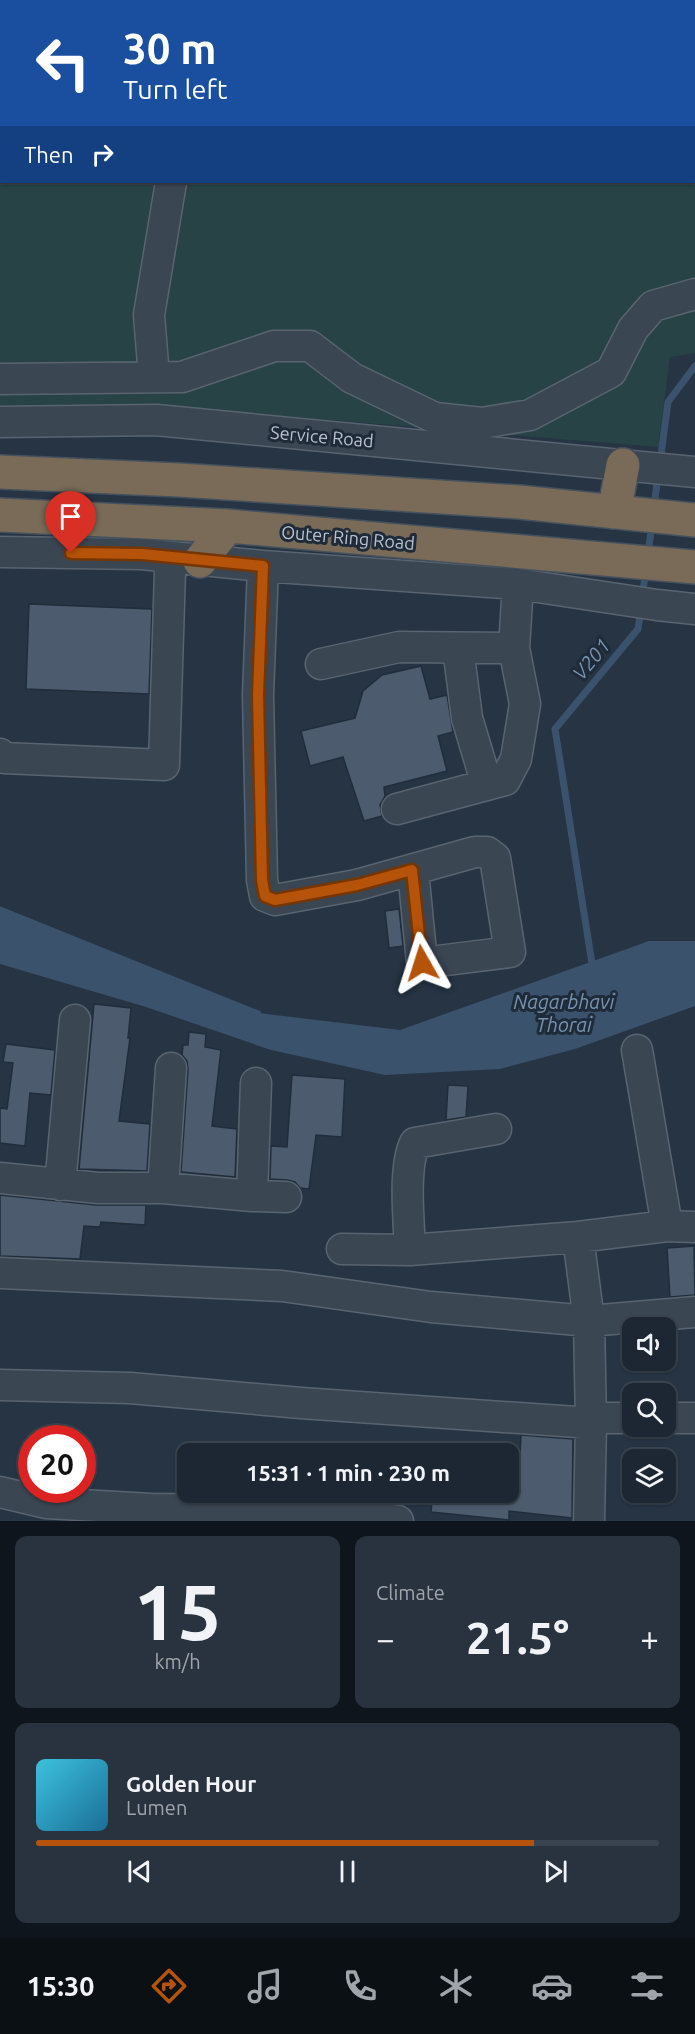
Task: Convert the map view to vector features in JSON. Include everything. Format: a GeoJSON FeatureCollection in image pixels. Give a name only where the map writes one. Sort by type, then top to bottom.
{"type":"FeatureCollection","features":[{"type":"Feature","properties":{"kind":"highway"},"geometry":{"type":"LineString","coordinates":[[0,472],[190,480],[519,502],[654,516],[633,466]]}},
{"type":"Feature","properties":{"kind":"highway","name":"Outer Ring Road"},"geometry":{"type":"LineString","coordinates":[[0,515],[228,526],[695,567]]}},
{"type":"Feature","properties":{"kind":"highway"},"geometry":{"type":"LineString","coordinates":[[200,561],[228,526]]}},
{"type":"Feature","properties":{"kind":"street"},"geometry":{"type":"LineString","coordinates":[[154,377],[149,315],[171,183]]}},
{"type":"Feature","properties":{"kind":"street"},"geometry":{"type":"LineString","coordinates":[[0,379],[182,377],[274,346],[310,346],[352,378],[435,418],[482,423],[530,415],[611,372],[633,329],[654,306],[695,294]]}},
{"type":"Feature","properties":{"kind":"street","name":"Service Road"},"geometry":{"type":"LineString","coordinates":[[0,422],[156,420],[685,471]]}},
{"type":"Feature","properties":{"kind":"street"},"geometry":{"type":"LineString","coordinates":[[0,552],[142,554],[200,561],[518,584],[695,609]]}},
{"type":"Feature","properties":{"kind":"street"},"geometry":{"type":"LineString","coordinates":[[0,754],[4,758],[164,765],[170,570],[166,557]]}},
{"type":"Feature","properties":{"kind":"street"},"geometry":{"type":"LineString","coordinates":[[263,566],[258,695],[262,880],[265,896],[275,900],[357,885],[412,870]]}},
{"type":"Feature","properties":{"kind":"street"},"geometry":{"type":"LineString","coordinates":[[397,809],[505,780],[516,759],[525,704],[514,648],[518,584]]}},
{"type":"Feature","properties":{"kind":"street"},"geometry":{"type":"LineString","coordinates":[[321,664],[399,647],[514,648]]}},
{"type":"Feature","properties":{"kind":"street"},"geometry":{"type":"LineString","coordinates":[[458,648],[467,718],[487,785]]}},
{"type":"Feature","properties":{"kind":"street"},"geometry":{"type":"LineString","coordinates":[[60,1185],[75,1020]]}},
{"type":"Feature","properties":{"kind":"street"},"geometry":{"type":"LineString","coordinates":[[342,1249],[410,1250],[681,1227],[637,1050]]}},
{"type":"Feature","properties":{"kind":"street"},"geometry":{"type":"LineString","coordinates":[[163,1188],[171,1068]]}},
{"type":"Feature","properties":{"kind":"street"},"geometry":{"type":"LineString","coordinates":[[252,1196],[256,1083]]}},
{"type":"Feature","properties":{"kind":"street"},"geometry":{"type":"LineString","coordinates":[[410,1250],[408,1200],[411,1151],[416,1143],[496,1129]]}},
{"type":"Feature","properties":{"kind":"street"},"geometry":{"type":"LineString","coordinates":[[0,1178],[98,1188],[163,1188],[286,1197]]}},
{"type":"Feature","properties":{"kind":"street"},"geometry":{"type":"LineString","coordinates":[[578,1237],[589,1321],[591,1423],[589,1521]]}},
{"type":"Feature","properties":{"kind":"street"},"geometry":{"type":"LineString","coordinates":[[0,1273],[282,1286],[431,1307],[589,1321],[695,1312]]}},
{"type":"Feature","properties":{"kind":"street"},"geometry":{"type":"LineString","coordinates":[[0,1384],[130,1388],[301,1403],[591,1423],[600,1418],[622,1418]]}},
{"type":"Feature","properties":{"kind":"street"},"geometry":{"type":"LineString","coordinates":[[676,1418],[695,1418]]}},
{"type":"Feature","properties":{"kind":"street"},"geometry":{"type":"LineString","coordinates":[[0,1492],[47,1512],[316,1516],[398,1521]]}},
{"type":"Feature","properties":{"kind":"green space"},"geometry":{"type":"Polygon","coordinates":[[[0,183],[695,183],[695,353],[670,357],[658,447],[161,406],[0,406],[0,183]]]}},
{"type":"Feature","properties":{"kind":"water","name":"Nagarbhavi Thorai"},"geometry":{"type":"Polygon","coordinates":[[[0,910],[250,1012],[400,1030],[649,941],[695,941],[695,1006],[575,1049],[500,1069],[385,1075],[271,1050],[146,1007],[0,964],[0,910]]]}},
{"type":"Feature","properties":{"kind":"building"},"geometry":{"type":"Polygon","coordinates":[[[29,604],[152,609],[149,694],[26,689],[29,604]]]}},
{"type":"Feature","properties":{"kind":"building"},"geometry":{"type":"Polygon","coordinates":[[[421,666],[430,699],[447,695],[453,732],[438,736],[447,771],[384,787],[385,796],[380,805],[382,816],[364,821],[343,757],[310,766],[301,731],[355,718],[363,691],[382,675],[421,666]]]}},
{"type":"Feature","properties":{"kind":"building"},"geometry":{"type":"Polygon","coordinates":[[[399,909],[403,946],[389,948],[385,911],[399,909]]]}},
{"type":"Feature","properties":{"kind":"building"},"geometry":{"type":"Polygon","coordinates":[[[94,1004],[131,1008],[128,1038],[130,1038],[119,1121],[150,1124],[147,1171],[79,1169],[94,1004]]]}},
{"type":"Feature","properties":{"kind":"building"},"geometry":{"type":"Polygon","coordinates":[[[189,1032],[206,1034],[205,1047],[221,1050],[212,1126],[237,1129],[235,1177],[181,1172],[188,1069],[187,1061],[182,1055],[183,1045],[188,1045],[189,1032]]]}},
{"type":"Feature","properties":{"kind":"building"},"geometry":{"type":"Polygon","coordinates":[[[6,1044],[55,1050],[51,1095],[30,1093],[25,1146],[0,1143],[0,1108],[7,1109],[13,1063],[3,1062],[6,1044]]]}},
{"type":"Feature","properties":{"kind":"building"},"geometry":{"type":"Polygon","coordinates":[[[292,1075],[345,1079],[342,1137],[316,1135],[309,1189],[300,1188],[295,1182],[270,1179],[271,1146],[287,1147],[292,1075]]]}},
{"type":"Feature","properties":{"kind":"building"},"geometry":{"type":"Polygon","coordinates":[[[448,1085],[468,1086],[466,1117],[446,1120],[448,1085]]]}},
{"type":"Feature","properties":{"kind":"building"},"geometry":{"type":"Polygon","coordinates":[[[0,1195],[96,1205],[146,1205],[145,1225],[101,1222],[100,1227],[84,1226],[80,1259],[0,1256],[0,1195]]]}},
{"type":"Feature","properties":{"kind":"building"},"geometry":{"type":"Polygon","coordinates":[[[694,1246],[695,1295],[670,1297],[667,1248],[694,1246]]]}},
{"type":"Feature","properties":{"kind":"building"},"geometry":{"type":"Polygon","coordinates":[[[521,1435],[573,1439],[572,1518],[509,1511],[509,1520],[431,1512],[432,1503],[519,1503],[521,1435]]]}},
{"type":"Feature","properties":{"kind":"waterway","name":"V201"},"geometry":{"type":"LineString","coordinates":[[660,462],[668,402],[695,366]]}},
{"type":"Feature","properties":{"kind":"waterway","name":"V201"},"geometry":{"type":"LineString","coordinates":[[654,506],[658,476]]}},
{"type":"Feature","properties":{"kind":"waterway","name":"V201"},"geometry":{"type":"LineString","coordinates":[[648,554],[652,523]]}},
{"type":"Feature","properties":{"kind":"waterway","name":"V201"},"geometry":{"type":"LineString","coordinates":[[642,596],[646,571]]}},
{"type":"Feature","properties":{"kind":"waterway","name":"V201"},"geometry":{"type":"LineString","coordinates":[[593,970],[555,729],[638,629],[641,609]]}},
{"type":"Feature","properties":{"kind":"waterway","name":"Nagarbhavi Thorai"},"geometry":{"type":"LineString","coordinates":[[0,910],[258,1014]]}},
{"type":"Feature","properties":{"kind":"route"},"geometry":{"type":"LineString","coordinates":[[71,553],[142,554],[263,566],[258,695],[262,880],[265,896],[275,900],[357,885],[412,870],[422,963]]}}]}
